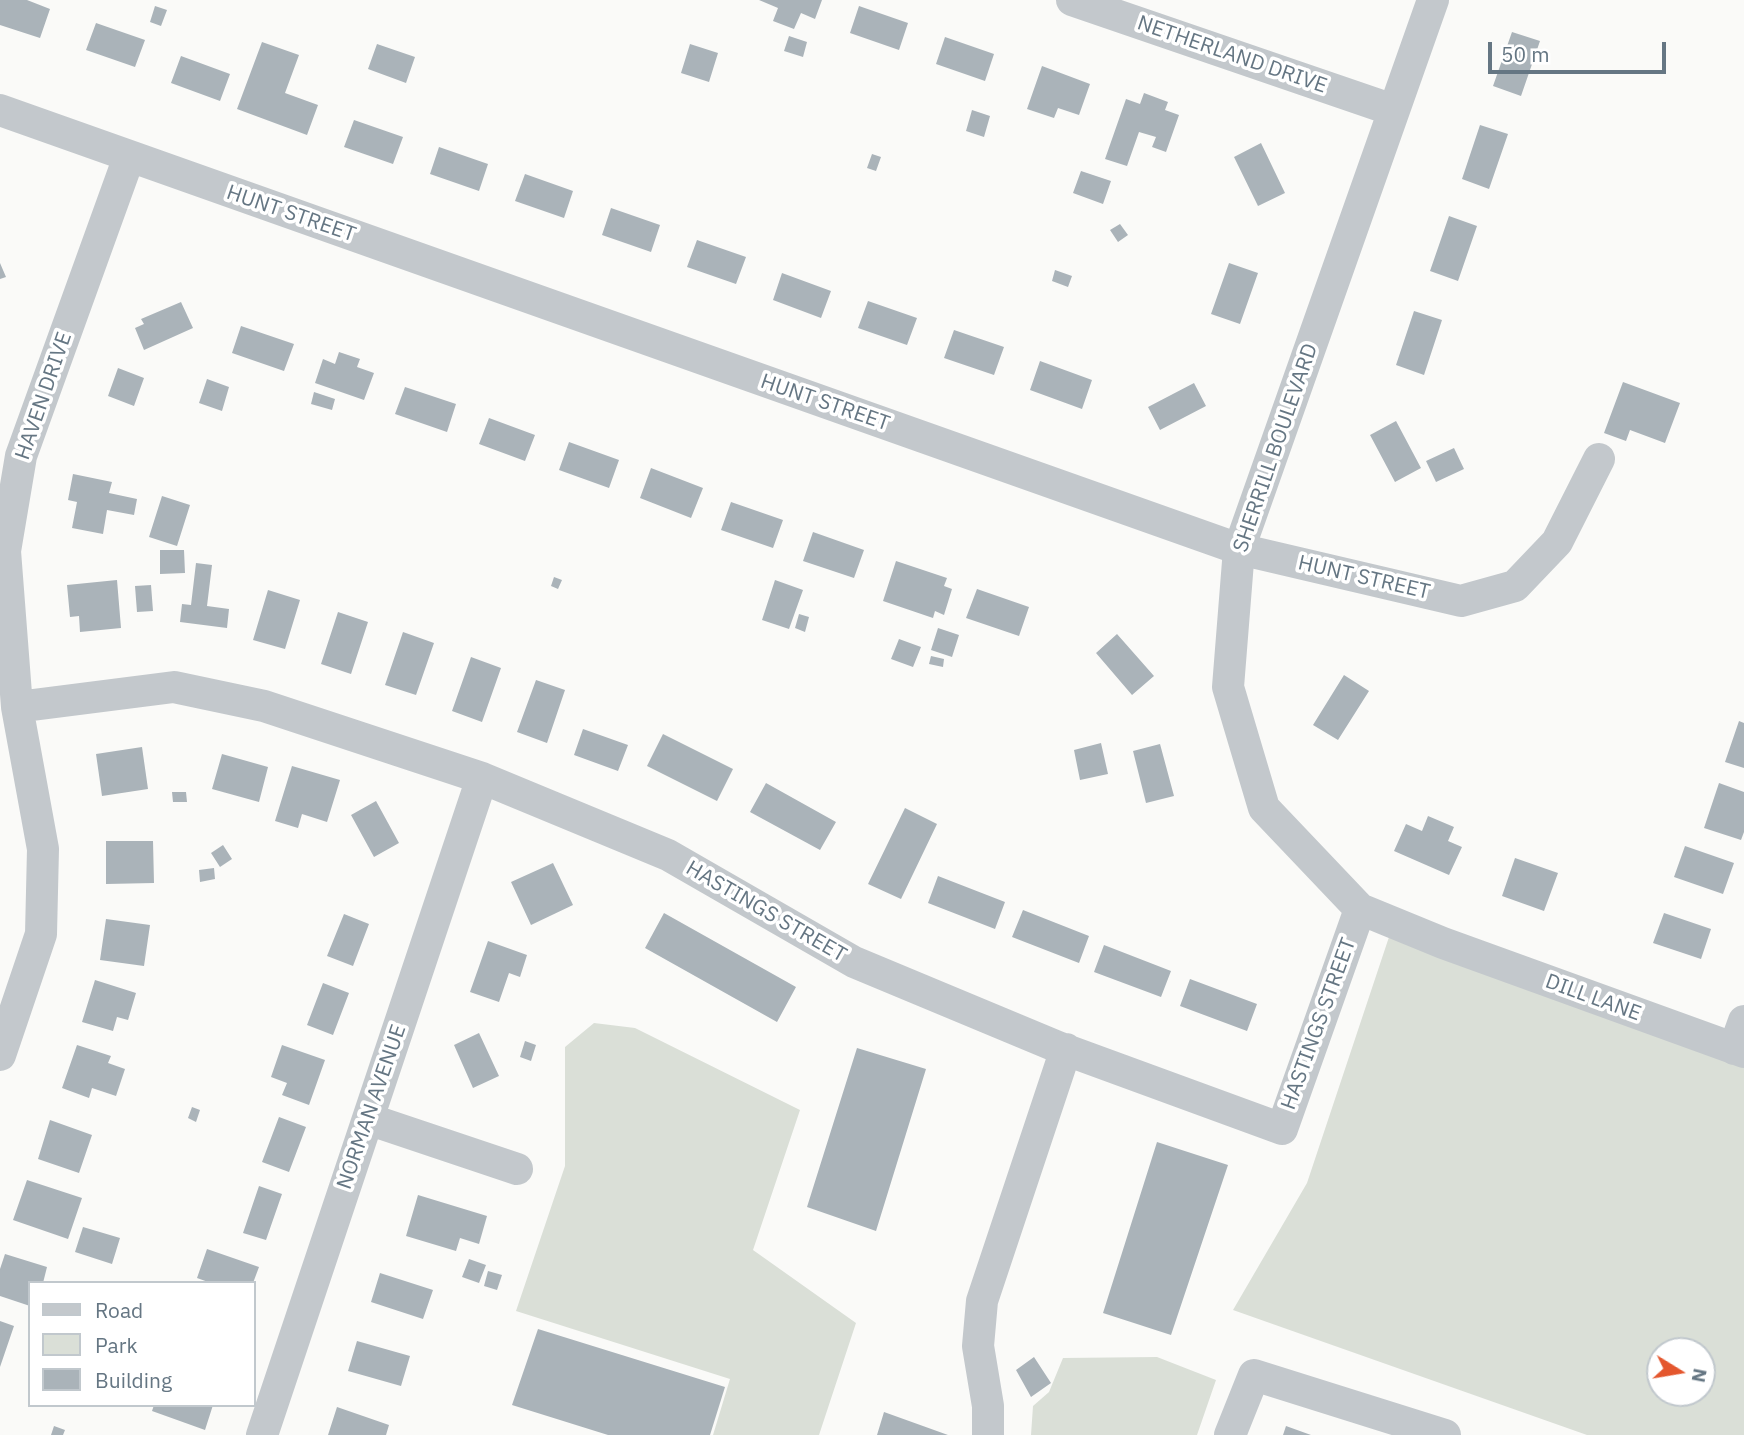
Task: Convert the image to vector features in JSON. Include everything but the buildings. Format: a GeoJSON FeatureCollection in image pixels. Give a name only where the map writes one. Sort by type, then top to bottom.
{"type":"FeatureCollection","features":[{"type":"Feature","properties":{"kind":"street","name":"NETHERLAND DRIVE"},"geometry":{"type":"LineString","coordinates":[[1072,0],[1392,110]]}},
{"type":"Feature","properties":{"kind":"street","name":"SHERRILL BOULEVARD"},"geometry":{"type":"LineString","coordinates":[[1433,0],[1239,549],[1228,687],[1264,808],[1360,909],[1443,943]]}},
{"type":"Feature","properties":{"kind":"street","name":"HUNT STREET"},"geometry":{"type":"LineString","coordinates":[[0,110],[1239,549],[1461,601],[1515,586],[1557,542],[1599,459]]}},
{"type":"Feature","properties":{"kind":"street","name":"HAVEN DRIVE"},"geometry":{"type":"LineString","coordinates":[[0,1055],[41,934],[43,849],[17,707],[2,551],[21,456],[129,157]]}},
{"type":"Feature","properties":{"kind":"street","name":"HASTINGS STREET"},"geometry":{"type":"LineString","coordinates":[[17,707],[174,687],[264,706],[482,778],[668,855],[854,962],[1066,1049],[1282,1129],[1360,909]]}},
{"type":"Feature","properties":{"kind":"street","name":"NORMAN AVENUE"},"geometry":{"type":"LineString","coordinates":[[262,1435],[482,778]]}},
{"type":"Feature","properties":{"kind":"street","name":"DILL LANE"},"geometry":{"type":"LineString","coordinates":[[1443,943],[1741,1041]]}},
{"type":"Feature","properties":{"kind":"street"},"geometry":{"type":"LineString","coordinates":[[988,1435],[988,1406],[978,1346],[982,1301],[1066,1049]]}},
{"type":"Feature","properties":{"kind":"street"},"geometry":{"type":"LineString","coordinates":[[368,1119],[517,1169]]}},
{"type":"Feature","properties":{"kind":"street"},"geometry":{"type":"LineString","coordinates":[[1230,1435],[1254,1375],[1445,1435]]}},
{"type":"Feature","properties":{"kind":"green space"},"geometry":{"type":"Polygon","coordinates":[[[1389,937],[1744,1066],[1744,1435],[1587,1435],[1233,1310],[1307,1183],[1389,937]]]}},
{"type":"Feature","properties":{"kind":"green space"},"geometry":{"type":"Polygon","coordinates":[[[594,1023],[635,1028],[800,1110],[753,1250],[856,1323],[819,1435],[713,1435],[730,1379],[516,1311],[565,1166],[565,1047],[594,1023]]]}},
{"type":"Feature","properties":{"kind":"green space"},"geometry":{"type":"Polygon","coordinates":[[[1157,1357],[1216,1380],[1197,1435],[1031,1435],[1033,1406],[1049,1392],[1063,1358],[1157,1357]]]}}]}
